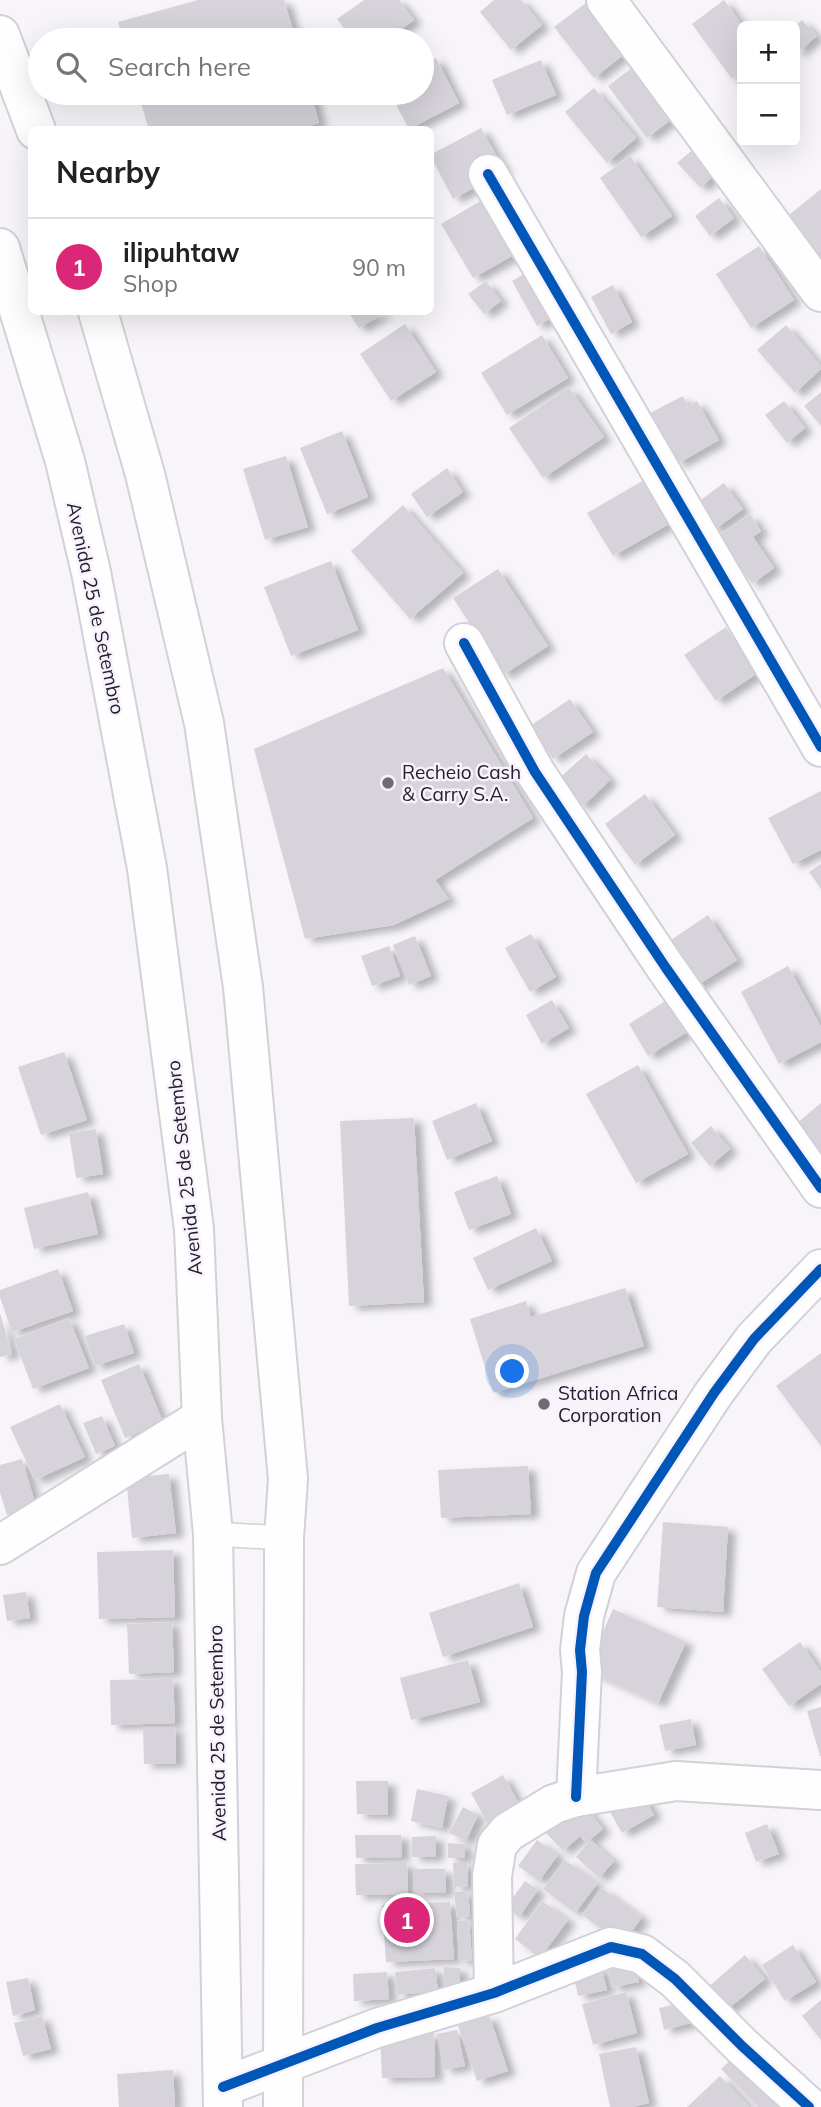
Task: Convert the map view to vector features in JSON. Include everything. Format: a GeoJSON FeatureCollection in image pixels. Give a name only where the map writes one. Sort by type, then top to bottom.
{"type":"FeatureCollection","features":[{"type":"Feature","properties":{"kind":"main road"},"geometry":{"type":"LineString","coordinates":[[607,0],[821,292]]}},
{"type":"Feature","properties":{"kind":"main road"},"geometry":{"type":"LineString","coordinates":[[0,35],[34,126]]}},
{"type":"Feature","properties":{"kind":"main road"},"geometry":{"type":"LineString","coordinates":[[488,174],[821,747]]}},
{"type":"Feature","properties":{"kind":"main road","name":"Avenida 25 de Setembro"},"geometry":{"type":"LineString","coordinates":[[0,247],[65,461],[91,572],[147,868],[194,1229],[202,1418],[213,1534],[223,2097]]}},
{"type":"Feature","properties":{"kind":"main road"},"geometry":{"type":"LineString","coordinates":[[99,315],[145,474],[206,737],[243,987],[288,1479],[284,1538],[283,2107]]}},
{"type":"Feature","properties":{"kind":"main road"},"geometry":{"type":"LineString","coordinates":[[464,643],[535,772],[666,968],[821,1188]]}},
{"type":"Feature","properties":{"kind":"main road"},"geometry":{"type":"LineString","coordinates":[[576,1797],[582,1672],[580,1650],[584,1616],[596,1573],[714,1392],[754,1339],[821,1269]]}},
{"type":"Feature","properties":{"kind":"main road"},"geometry":{"type":"LineString","coordinates":[[0,1545],[202,1418]]}},
{"type":"Feature","properties":{"kind":"main road"},"geometry":{"type":"LineString","coordinates":[[494,1993],[492,1876],[497,1845],[508,1832],[554,1804],[576,1797],[676,1781],[821,1790]]}},
{"type":"Feature","properties":{"kind":"main road"},"geometry":{"type":"LineString","coordinates":[[223,2097],[282,2064],[377,2028],[494,1993],[611,1947],[642,1954],[674,1979],[809,2107]]}},
{"type":"Feature","properties":{"kind":"lane"},"geometry":{"type":"LineString","coordinates":[[213,1534],[284,1538]]}},
{"type":"Feature","properties":{"kind":"building"},"geometry":{"type":"Polygon","coordinates":[[[198,0],[284,0],[292,28],[120,28],[118,22],[198,0]]]}},
{"type":"Feature","properties":{"kind":"building"},"geometry":{"type":"Polygon","coordinates":[[[364,0],[399,0],[414,20],[402,28],[344,28],[337,19],[364,0]]]}},
{"type":"Feature","properties":{"kind":"building"},"geometry":{"type":"Polygon","coordinates":[[[494,0],[521,0],[542,25],[511,50],[480,12],[494,0]]]}},
{"type":"Feature","properties":{"kind":"building"},"geometry":{"type":"Polygon","coordinates":[[[590,0],[642,40],[594,78],[554,27],[590,0]]]}},
{"type":"Feature","properties":{"kind":"building"},"geometry":{"type":"Polygon","coordinates":[[[724,0],[739,21],[737,21],[737,76],[732,79],[692,24],[724,0]]]}},
{"type":"Feature","properties":{"kind":"building"},"geometry":{"type":"Polygon","coordinates":[[[802,20],[817,36],[800,50],[802,20]]]}},
{"type":"Feature","properties":{"kind":"building"},"geometry":{"type":"Polygon","coordinates":[[[655,50],[694,102],[647,138],[608,86],[655,50]]]}},
{"type":"Feature","properties":{"kind":"building"},"geometry":{"type":"Polygon","coordinates":[[[436,58],[459,103],[415,126],[407,126],[396,105],[434,105],[436,58]]]}},
{"type":"Feature","properties":{"kind":"building"},"geometry":{"type":"Polygon","coordinates":[[[541,60],[556,95],[507,115],[492,80],[541,60]]]}},
{"type":"Feature","properties":{"kind":"building"},"geometry":{"type":"Polygon","coordinates":[[[594,88],[636,138],[607,163],[565,112],[594,88]]]}},
{"type":"Feature","properties":{"kind":"building"},"geometry":{"type":"Polygon","coordinates":[[[142,105],[314,105],[319,123],[309,126],[148,126],[142,105]]]}},
{"type":"Feature","properties":{"kind":"building"},"geometry":{"type":"Polygon","coordinates":[[[481,128],[505,171],[453,199],[434,163],[434,153],[481,128]]]}},
{"type":"Feature","properties":{"kind":"building"},"geometry":{"type":"Polygon","coordinates":[[[691,151],[714,175],[701,188],[677,163],[691,151]]]}},
{"type":"Feature","properties":{"kind":"building"},"geometry":{"type":"Polygon","coordinates":[[[630,156],[672,216],[641,237],[600,178],[630,156]]]}},
{"type":"Feature","properties":{"kind":"building"},"geometry":{"type":"Polygon","coordinates":[[[821,189],[821,263],[784,219],[821,189]]]}},
{"type":"Feature","properties":{"kind":"building"},"geometry":{"type":"Polygon","coordinates":[[[494,193],[526,248],[473,278],[441,224],[494,193]]]}},
{"type":"Feature","properties":{"kind":"building"},"geometry":{"type":"Polygon","coordinates":[[[719,198],[734,218],[710,236],[695,216],[719,198]]]}},
{"type":"Feature","properties":{"kind":"building"},"geometry":{"type":"Polygon","coordinates":[[[759,246],[794,300],[751,328],[716,274],[759,246]]]}},
{"type":"Feature","properties":{"kind":"building"},"geometry":{"type":"Polygon","coordinates":[[[552,258],[578,302],[537,326],[512,281],[552,258]]]}},
{"type":"Feature","properties":{"kind":"building"},"geometry":{"type":"Polygon","coordinates":[[[486,281],[501,301],[484,314],[468,294],[486,281]]]}},
{"type":"Feature","properties":{"kind":"building"},"geometry":{"type":"Polygon","coordinates":[[[613,285],[632,322],[611,334],[591,297],[613,285]]]}},
{"type":"Feature","properties":{"kind":"building"},"geometry":{"type":"Polygon","coordinates":[[[350,315],[381,315],[359,328],[350,315]]]}},
{"type":"Feature","properties":{"kind":"building"},"geometry":{"type":"Polygon","coordinates":[[[405,324],[436,372],[391,401],[360,354],[405,324]]]}},
{"type":"Feature","properties":{"kind":"building"},"geometry":{"type":"Polygon","coordinates":[[[786,325],[821,366],[795,393],[757,350],[786,325]]]}},
{"type":"Feature","properties":{"kind":"building"},"geometry":{"type":"Polygon","coordinates":[[[542,335],[568,378],[507,415],[481,373],[542,335]]]}},
{"type":"Feature","properties":{"kind":"building"},"geometry":{"type":"Polygon","coordinates":[[[569,387],[604,437],[543,478],[509,428],[569,387]]]}},
{"type":"Feature","properties":{"kind":"building"},"geometry":{"type":"Polygon","coordinates":[[[821,392],[821,426],[804,406],[821,392]]]}},
{"type":"Feature","properties":{"kind":"building"},"geometry":{"type":"Polygon","coordinates":[[[683,396],[688,406],[697,401],[719,440],[677,464],[650,413],[683,396]]]}},
{"type":"Feature","properties":{"kind":"building"},"geometry":{"type":"Polygon","coordinates":[[[784,401],[805,428],[787,443],[765,415],[784,401]]]}},
{"type":"Feature","properties":{"kind":"building"},"geometry":{"type":"Polygon","coordinates":[[[342,431],[368,497],[327,514],[300,448],[342,431]]]}},
{"type":"Feature","properties":{"kind":"building"},"geometry":{"type":"Polygon","coordinates":[[[286,456],[308,527],[265,540],[243,469],[286,456]]]}},
{"type":"Feature","properties":{"kind":"building"},"geometry":{"type":"Polygon","coordinates":[[[447,468],[463,492],[427,517],[411,494],[447,468]]]}},
{"type":"Feature","properties":{"kind":"building"},"geometry":{"type":"Polygon","coordinates":[[[644,480],[669,524],[613,556],[587,513],[644,480]]]}},
{"type":"Feature","properties":{"kind":"building"},"geometry":{"type":"Polygon","coordinates":[[[724,483],[743,509],[714,530],[695,504],[724,483]]]}},
{"type":"Feature","properties":{"kind":"building"},"geometry":{"type":"Polygon","coordinates":[[[403,505],[463,573],[410,619],[351,551],[403,505]]]}},
{"type":"Feature","properties":{"kind":"building"},"geometry":{"type":"Polygon","coordinates":[[[750,514],[761,531],[753,537],[774,568],[752,584],[718,536],[750,514]]]}},
{"type":"Feature","properties":{"kind":"building"},"geometry":{"type":"Polygon","coordinates":[[[331,561],[358,630],[291,656],[264,587],[331,561]]]}},
{"type":"Feature","properties":{"kind":"building"},"geometry":{"type":"Polygon","coordinates":[[[498,569],[548,646],[503,675],[453,598],[498,569]]]}},
{"type":"Feature","properties":{"kind":"building"},"geometry":{"type":"Polygon","coordinates":[[[726,627],[756,674],[716,701],[684,655],[726,627]]]}},
{"type":"Feature","properties":{"kind":"building","name":"Recheio Cash & Carry S.A."},"geometry":{"type":"Polygon","coordinates":[[[443,668],[533,818],[435,880],[449,899],[394,925],[305,939],[254,749],[443,668]]]}},
{"type":"Feature","properties":{"kind":"building"},"geometry":{"type":"Polygon","coordinates":[[[570,699],[593,732],[553,759],[530,726],[570,699]]]}},
{"type":"Feature","properties":{"kind":"building"},"geometry":{"type":"Polygon","coordinates":[[[586,754],[610,780],[582,807],[557,780],[586,754]]]}},
{"type":"Feature","properties":{"kind":"building"},"geometry":{"type":"Polygon","coordinates":[[[821,791],[821,850],[793,864],[768,818],[821,791]]]}},
{"type":"Feature","properties":{"kind":"building"},"geometry":{"type":"Polygon","coordinates":[[[645,794],[675,835],[635,865],[605,824],[645,794]]]}},
{"type":"Feature","properties":{"kind":"building"},"geometry":{"type":"Polygon","coordinates":[[[821,864],[821,889],[809,872],[821,864]]]}},
{"type":"Feature","properties":{"kind":"building"},"geometry":{"type":"Polygon","coordinates":[[[708,915],[737,960],[693,988],[665,944],[708,915]]]}},
{"type":"Feature","properties":{"kind":"building"},"geometry":{"type":"Polygon","coordinates":[[[531,934],[556,977],[530,992],[505,948],[531,934]]]}},
{"type":"Feature","properties":{"kind":"building"},"geometry":{"type":"Polygon","coordinates":[[[415,936],[431,976],[409,985],[393,945],[415,936]]]}},
{"type":"Feature","properties":{"kind":"building"},"geometry":{"type":"Polygon","coordinates":[[[389,946],[400,976],[372,986],[361,956],[389,946]]]}},
{"type":"Feature","properties":{"kind":"building"},"geometry":{"type":"Polygon","coordinates":[[[788,966],[821,1027],[821,1042],[779,1064],[741,992],[788,966]]]}},
{"type":"Feature","properties":{"kind":"building"},"geometry":{"type":"Polygon","coordinates":[[[552,1000],[569,1028],[542,1044],[526,1015],[552,1000]]]}},
{"type":"Feature","properties":{"kind":"building"},"geometry":{"type":"Polygon","coordinates":[[[667,1000],[687,1032],[648,1056],[629,1024],[667,1000]]]}},
{"type":"Feature","properties":{"kind":"building"},"geometry":{"type":"Polygon","coordinates":[[[64,1052],[87,1120],[41,1135],[18,1067],[64,1052]]]}},
{"type":"Feature","properties":{"kind":"building"},"geometry":{"type":"Polygon","coordinates":[[[638,1065],[688,1154],[636,1183],[586,1094],[638,1065]]]}},
{"type":"Feature","properties":{"kind":"building"},"geometry":{"type":"Polygon","coordinates":[[[476,1103],[492,1141],[447,1160],[432,1121],[476,1103]]]}},
{"type":"Feature","properties":{"kind":"building"},"geometry":{"type":"Polygon","coordinates":[[[821,1103],[821,1153],[797,1123],[821,1103]]]}},
{"type":"Feature","properties":{"kind":"building"},"geometry":{"type":"Polygon","coordinates":[[[414,1118],[424,1302],[349,1306],[340,1121],[414,1118]]]}},
{"type":"Feature","properties":{"kind":"building"},"geometry":{"type":"Polygon","coordinates":[[[711,1126],[730,1149],[710,1166],[691,1143],[711,1126]]]}},
{"type":"Feature","properties":{"kind":"building"},"geometry":{"type":"Polygon","coordinates":[[[96,1129],[103,1174],[76,1178],[69,1133],[96,1129]]]}},
{"type":"Feature","properties":{"kind":"building"},"geometry":{"type":"Polygon","coordinates":[[[497,1176],[511,1214],[469,1230],[454,1192],[497,1176]]]}},
{"type":"Feature","properties":{"kind":"building"},"geometry":{"type":"Polygon","coordinates":[[[88,1192],[98,1234],[34,1249],[24,1208],[88,1192]]]}},
{"type":"Feature","properties":{"kind":"building"},"geometry":{"type":"Polygon","coordinates":[[[536,1228],[552,1261],[488,1290],[473,1258],[536,1228]]]}},
{"type":"Feature","properties":{"kind":"building"},"geometry":{"type":"Polygon","coordinates":[[[58,1269],[73,1311],[12,1332],[0,1290],[58,1269]]]}},
{"type":"Feature","properties":{"kind":"building"},"geometry":{"type":"Polygon","coordinates":[[[625,1288],[644,1346],[493,1393],[470,1319],[526,1301],[531,1317],[625,1288]]]}},
{"type":"Feature","properties":{"kind":"building"},"geometry":{"type":"Polygon","coordinates":[[[0,1313],[12,1354],[0,1357],[0,1313]]]}},
{"type":"Feature","properties":{"kind":"building"},"geometry":{"type":"Polygon","coordinates":[[[69,1318],[89,1368],[33,1389],[14,1339],[69,1318]]]}},
{"type":"Feature","properties":{"kind":"building"},"geometry":{"type":"Polygon","coordinates":[[[124,1324],[134,1353],[95,1366],[85,1336],[124,1324]]]}},
{"type":"Feature","properties":{"kind":"building"},"geometry":{"type":"Polygon","coordinates":[[[821,1353],[821,1446],[776,1386],[821,1353]]]}},
{"type":"Feature","properties":{"kind":"building"},"geometry":{"type":"Polygon","coordinates":[[[139,1364],[163,1422],[125,1438],[101,1380],[139,1364]]]}},
{"type":"Feature","properties":{"kind":"building"},"geometry":{"type":"Polygon","coordinates":[[[60,1404],[85,1457],[35,1480],[10,1427],[60,1404]]]}},
{"type":"Feature","properties":{"kind":"building"},"geometry":{"type":"Polygon","coordinates":[[[102,1416],[115,1446],[96,1454],[83,1423],[102,1416]]]}},
{"type":"Feature","properties":{"kind":"building"},"geometry":{"type":"Polygon","coordinates":[[[22,1459],[36,1506],[7,1515],[0,1492],[0,1465],[22,1459]]]}},
{"type":"Feature","properties":{"kind":"building"},"geometry":{"type":"Polygon","coordinates":[[[528,1466],[531,1514],[441,1518],[438,1470],[528,1466]]]}},
{"type":"Feature","properties":{"kind":"building"},"geometry":{"type":"Polygon","coordinates":[[[169,1474],[176,1533],[132,1538],[126,1478],[169,1474]]]}},
{"type":"Feature","properties":{"kind":"building"},"geometry":{"type":"Polygon","coordinates":[[[663,1522],[728,1527],[723,1612],[657,1607],[663,1522]]]}},
{"type":"Feature","properties":{"kind":"building"},"geometry":{"type":"Polygon","coordinates":[[[173,1550],[175,1617],[99,1619],[97,1552],[173,1550]]]}},
{"type":"Feature","properties":{"kind":"building"},"geometry":{"type":"Polygon","coordinates":[[[519,1583],[533,1627],[443,1657],[429,1613],[519,1583]]]}},
{"type":"Feature","properties":{"kind":"building"},"geometry":{"type":"Polygon","coordinates":[[[26,1592],[30,1618],[7,1621],[3,1595],[26,1592]]]}},
{"type":"Feature","properties":{"kind":"building"},"geometry":{"type":"Polygon","coordinates":[[[613,1609],[686,1642],[658,1703],[586,1670],[613,1609]]]}},
{"type":"Feature","properties":{"kind":"building"},"geometry":{"type":"Polygon","coordinates":[[[172,1622],[174,1672],[129,1674],[127,1624],[172,1622]]]}},
{"type":"Feature","properties":{"kind":"building"},"geometry":{"type":"Polygon","coordinates":[[[800,1642],[821,1672],[821,1684],[789,1706],[762,1669],[800,1642]]]}},
{"type":"Feature","properties":{"kind":"building"},"geometry":{"type":"Polygon","coordinates":[[[468,1660],[480,1702],[411,1720],[400,1678],[468,1660]]]}},
{"type":"Feature","properties":{"kind":"building"},"geometry":{"type":"Polygon","coordinates":[[[173,1679],[175,1723],[111,1725],[110,1680],[173,1679]]]}},
{"type":"Feature","properties":{"kind":"building"},"geometry":{"type":"Polygon","coordinates":[[[821,1707],[821,1756],[820,1756],[807,1711],[821,1707]]]}},
{"type":"Feature","properties":{"kind":"building"},"geometry":{"type":"Polygon","coordinates":[[[691,1719],[696,1745],[665,1751],[659,1725],[691,1719]]]}},
{"type":"Feature","properties":{"kind":"building"},"geometry":{"type":"Polygon","coordinates":[[[143,1727],[175,1727],[176,1763],[144,1764],[143,1727]]]}},
{"type":"Feature","properties":{"kind":"building"},"geometry":{"type":"Polygon","coordinates":[[[503,1775],[523,1811],[490,1828],[471,1793],[503,1775]]]}},
{"type":"Feature","properties":{"kind":"building"},"geometry":{"type":"Polygon","coordinates":[[[356,1781],[388,1781],[388,1815],[357,1814],[356,1781]]]}},
{"type":"Feature","properties":{"kind":"building"},"geometry":{"type":"Polygon","coordinates":[[[417,1789],[448,1796],[442,1828],[411,1821],[417,1789]]]}},
{"type":"Feature","properties":{"kind":"building"},"geometry":{"type":"Polygon","coordinates":[[[643,1795],[654,1815],[622,1833],[610,1812],[643,1795]]]}},
{"type":"Feature","properties":{"kind":"building"},"geometry":{"type":"Polygon","coordinates":[[[581,1801],[603,1829],[586,1843],[580,1836],[563,1851],[546,1833],[581,1801]]]}},
{"type":"Feature","properties":{"kind":"building"},"geometry":{"type":"Polygon","coordinates":[[[463,1807],[478,1815],[466,1841],[449,1833],[463,1807]]]}},
{"type":"Feature","properties":{"kind":"building"},"geometry":{"type":"Polygon","coordinates":[[[767,1824],[779,1854],[756,1862],[745,1833],[767,1824]]]}},
{"type":"Feature","properties":{"kind":"building"},"geometry":{"type":"Polygon","coordinates":[[[355,1835],[401,1835],[402,1857],[356,1858],[355,1835]]]}},
{"type":"Feature","properties":{"kind":"building"},"geometry":{"type":"Polygon","coordinates":[[[436,1836],[436,1857],[412,1857],[412,1837],[436,1836]]]}},
{"type":"Feature","properties":{"kind":"building"},"geometry":{"type":"Polygon","coordinates":[[[537,1840],[558,1855],[539,1881],[518,1866],[537,1840]]]}},
{"type":"Feature","properties":{"kind":"building"},"geometry":{"type":"Polygon","coordinates":[[[590,1840],[614,1861],[599,1878],[576,1857],[590,1840]]]}},
{"type":"Feature","properties":{"kind":"building"},"geometry":{"type":"Polygon","coordinates":[[[448,1843],[465,1844],[465,1858],[448,1858],[448,1843]]]}},
{"type":"Feature","properties":{"kind":"building"},"geometry":{"type":"Polygon","coordinates":[[[565,1860],[597,1884],[575,1913],[543,1889],[565,1860]]]}},
{"type":"Feature","properties":{"kind":"building"},"geometry":{"type":"Polygon","coordinates":[[[407,1863],[408,1894],[356,1895],[355,1864],[407,1863]]]}},
{"type":"Feature","properties":{"kind":"building"},"geometry":{"type":"Polygon","coordinates":[[[453,1863],[467,1863],[468,1886],[454,1887],[453,1863]]]}},
{"type":"Feature","properties":{"kind":"building"},"geometry":{"type":"Polygon","coordinates":[[[413,1869],[445,1869],[446,1893],[413,1893],[413,1869]]]}},
{"type":"Feature","properties":{"kind":"building"},"geometry":{"type":"Polygon","coordinates":[[[525,1881],[538,1890],[519,1917],[506,1907],[525,1881]]]}},
{"type":"Feature","properties":{"kind":"building"},"geometry":{"type":"Polygon","coordinates":[[[601,1888],[642,1917],[623,1944],[582,1915],[601,1888]]]}},
{"type":"Feature","properties":{"kind":"building"},"geometry":{"type":"Polygon","coordinates":[[[468,1891],[470,1916],[457,1917],[454,1892],[468,1891]]]}},
{"type":"Feature","properties":{"kind":"building"},"geometry":{"type":"Polygon","coordinates":[[[542,1901],[568,1920],[540,1958],[515,1939],[542,1901]]]}},
{"type":"Feature","properties":{"kind":"building"},"geometry":{"type":"Polygon","coordinates":[[[450,1902],[454,1959],[386,1962],[382,1905],[450,1902]]]}},
{"type":"Feature","properties":{"kind":"building"},"geometry":{"type":"Polygon","coordinates":[[[469,1920],[472,1960],[459,1961],[457,1921],[469,1920]]]}},
{"type":"Feature","properties":{"kind":"building"},"geometry":{"type":"Polygon","coordinates":[[[793,1945],[816,1982],[785,2001],[762,1965],[793,1945]]]}},
{"type":"Feature","properties":{"kind":"building"},"geometry":{"type":"Polygon","coordinates":[[[745,1955],[765,1979],[725,2011],[706,1989],[745,1955]]]}},
{"type":"Feature","properties":{"kind":"building"},"geometry":{"type":"Polygon","coordinates":[[[634,1958],[639,1982],[612,1987],[607,1963],[634,1958]]]}},
{"type":"Feature","properties":{"kind":"building"},"geometry":{"type":"Polygon","coordinates":[[[601,1966],[607,1990],[578,1996],[573,1973],[601,1966]]]}},
{"type":"Feature","properties":{"kind":"building"},"geometry":{"type":"Polygon","coordinates":[[[444,1967],[460,1968],[460,1985],[444,1985],[444,1967]]]}},
{"type":"Feature","properties":{"kind":"building"},"geometry":{"type":"Polygon","coordinates":[[[435,1968],[438,1991],[397,1995],[395,1972],[435,1968]]]}},
{"type":"Feature","properties":{"kind":"building"},"geometry":{"type":"Polygon","coordinates":[[[387,1972],[389,1999],[354,2001],[353,1974],[387,1972]]]}},
{"type":"Feature","properties":{"kind":"building"},"geometry":{"type":"Polygon","coordinates":[[[28,1978],[35,2010],[13,2016],[6,1982],[28,1978]]]}},
{"type":"Feature","properties":{"kind":"building"},"geometry":{"type":"Polygon","coordinates":[[[626,1992],[637,2033],[593,2045],[582,2004],[626,1992]]]}},
{"type":"Feature","properties":{"kind":"building"},"geometry":{"type":"Polygon","coordinates":[[[821,2000],[821,2040],[802,2016],[821,2000]]]}},
{"type":"Feature","properties":{"kind":"building"},"geometry":{"type":"Polygon","coordinates":[[[686,2002],[691,2023],[664,2030],[659,2008],[686,2002]]]}},
{"type":"Feature","properties":{"kind":"building"},"geometry":{"type":"Polygon","coordinates":[[[489,2015],[508,2071],[477,2081],[458,2026],[489,2015]]]}},
{"type":"Feature","properties":{"kind":"building"},"geometry":{"type":"Polygon","coordinates":[[[42,2016],[51,2049],[23,2056],[14,2023],[42,2016]]]}},
{"type":"Feature","properties":{"kind":"building"},"geometry":{"type":"Polygon","coordinates":[[[457,2030],[465,2066],[444,2070],[437,2034],[457,2030]]]}},
{"type":"Feature","properties":{"kind":"building"},"geometry":{"type":"Polygon","coordinates":[[[434,2033],[435,2077],[382,2078],[380,2035],[434,2033]]]}},
{"type":"Feature","properties":{"kind":"building"},"geometry":{"type":"Polygon","coordinates":[[[636,2047],[649,2103],[632,2107],[610,2107],[599,2054],[636,2047]]]}},
{"type":"Feature","properties":{"kind":"building"},"geometry":{"type":"Polygon","coordinates":[[[737,2054],[790,2107],[758,2107],[721,2069],[737,2054]]]}},
{"type":"Feature","properties":{"kind":"building"},"geometry":{"type":"Polygon","coordinates":[[[173,2070],[175,2107],[119,2107],[117,2074],[173,2070]]]}},
{"type":"Feature","properties":{"kind":"building"},"geometry":{"type":"Polygon","coordinates":[[[720,2076],[749,2107],[687,2107],[720,2076]]]}},
{"type":"Feature","properties":{"kind":"cycle path"},"geometry":{"type":"LineString","coordinates":[[488,174],[821,747]]}},
{"type":"Feature","properties":{"kind":"cycle path"},"geometry":{"type":"LineString","coordinates":[[464,643],[535,772],[666,968],[821,1188]]}},
{"type":"Feature","properties":{"kind":"cycle path"},"geometry":{"type":"LineString","coordinates":[[576,1797],[582,1672],[580,1650],[584,1616],[596,1573],[714,1393],[754,1339],[821,1269]]}},
{"type":"Feature","properties":{"kind":"cycle path"},"geometry":{"type":"LineString","coordinates":[[223,2087],[377,2028],[494,1993],[611,1947],[642,1954],[675,1979],[742,2046],[809,2107]]}},
{"type":"Feature","properties":{"kind":"place","name":"Recheio Cash & Carry S.A."},"geometry":{"type":"Point","coordinates":[388,783]}},
{"type":"Feature","properties":{"kind":"place","name":"Station Africa Corporation"},"geometry":{"type":"Point","coordinates":[544,1404]}},
{"type":"Feature","properties":{"kind":"place","name":"ilipuhtaw"},"geometry":{"type":"Point","coordinates":[407,1920]}}]}
